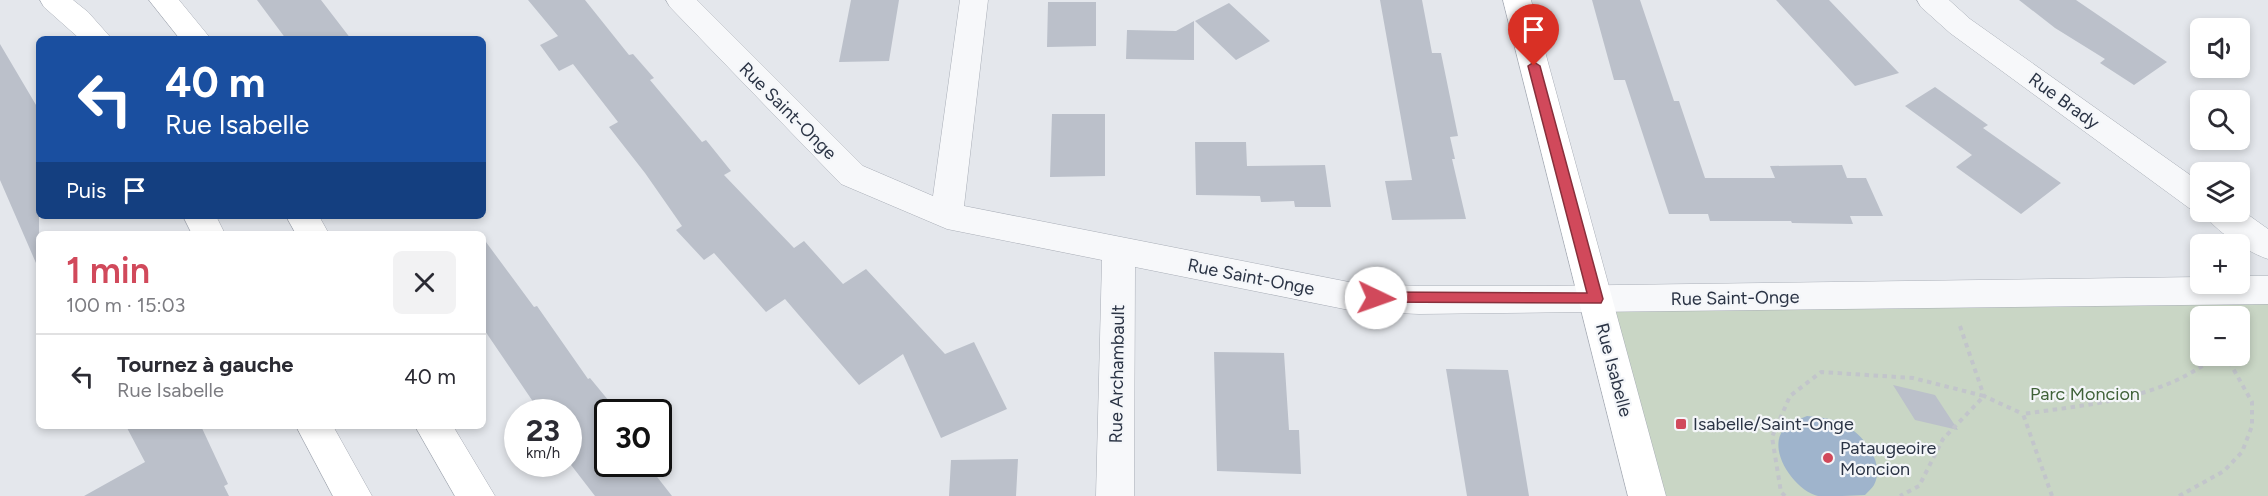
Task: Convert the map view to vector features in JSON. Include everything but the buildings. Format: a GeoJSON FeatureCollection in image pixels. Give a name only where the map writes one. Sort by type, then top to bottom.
{"type":"FeatureCollection","features":[{"type":"Feature","properties":{"kind":"street"},"geometry":{"type":"LineString","coordinates":[[54,0],[78,19],[94,36]]}},
{"type":"Feature","properties":{"kind":"street"},"geometry":{"type":"LineString","coordinates":[[163,0],[193,36]]}},
{"type":"Feature","properties":{"kind":"street","name":"Rue Saint-Onge"},"geometry":{"type":"LineString","coordinates":[[680,0],[852,175],[947,216],[1354,297],[1419,300],[1596,299],[2268,290]]}},
{"type":"Feature","properties":{"kind":"street"},"geometry":{"type":"LineString","coordinates":[[947,216],[974,0]]}},
{"type":"Feature","properties":{"kind":"street","name":"Rue Isabelle"},"geometry":{"type":"LineString","coordinates":[[1516,0],[1647,496]]}},
{"type":"Feature","properties":{"kind":"street","name":"Rue Brady"},"geometry":{"type":"LineString","coordinates":[[1931,0],[1960,26],[2190,191]]}},
{"type":"Feature","properties":{"kind":"street"},"geometry":{"type":"LineString","coordinates":[[2233,222],[2268,246]]}},
{"type":"Feature","properties":{"kind":"street","name":"Rue Archambault"},"geometry":{"type":"LineString","coordinates":[[1115,496],[1119,252]]}},
{"type":"Feature","properties":{"kind":"street"},"geometry":{"type":"LineString","coordinates":[[316,429],[353,496]]}},
{"type":"Feature","properties":{"kind":"street"},"geometry":{"type":"LineString","coordinates":[[435,429],[477,496]]}},
{"type":"Feature","properties":{"kind":"path"},"geometry":{"type":"LineString","coordinates":[[1948,294],[1984,396]]}},
{"type":"Feature","properties":{"kind":"path"},"geometry":{"type":"LineString","coordinates":[[1785,496],[1781,492],[1772,436],[1790,396],[1821,372],[1913,378],[1984,396],[2023,414],[2121,399],[2158,388],[2204,366]]}},
{"type":"Feature","properties":{"kind":"path"},"geometry":{"type":"LineString","coordinates":[[2180,496],[2224,471],[2242,452],[2252,426],[2252,402],[2232,366]]}},
{"type":"Feature","properties":{"kind":"path"},"geometry":{"type":"LineString","coordinates":[[1900,496],[1919,486],[1943,439],[1984,396]]}},
{"type":"Feature","properties":{"kind":"path"},"geometry":{"type":"LineString","coordinates":[[2023,414],[2052,496]]}},
{"type":"Feature","properties":{"kind":"green space","name":"Parc Moncion"},"geometry":{"type":"Polygon","coordinates":[[[2250,290],[2268,290],[2268,496],[1647,496],[1596,299],[2190,291],[2190,294],[2250,294],[2250,290]]]}},
{"type":"Feature","properties":{"kind":"water","name":"Pataugeoire Moncion"},"geometry":{"type":"Polygon","coordinates":[[[1807,416],[1825,418],[1850,428],[1870,449],[1877,467],[1877,476],[1874,485],[1865,495],[1818,496],[1801,487],[1793,479],[1781,459],[1779,439],[1788,425],[1807,416]]]}},
{"type":"Feature","properties":{"kind":"place","name":"Isabelle/Saint-Onge"},"geometry":{"type":"Point","coordinates":[1681,424]}},
{"type":"Feature","properties":{"kind":"place","name":"Pataugeoire Moncion"},"geometry":{"type":"Point","coordinates":[1828,458]}},
{"type":"Feature","properties":{"kind":"route"},"geometry":{"type":"LineString","coordinates":[[1376,298],[1419,300],[1596,299],[1534,66]]}}]}
